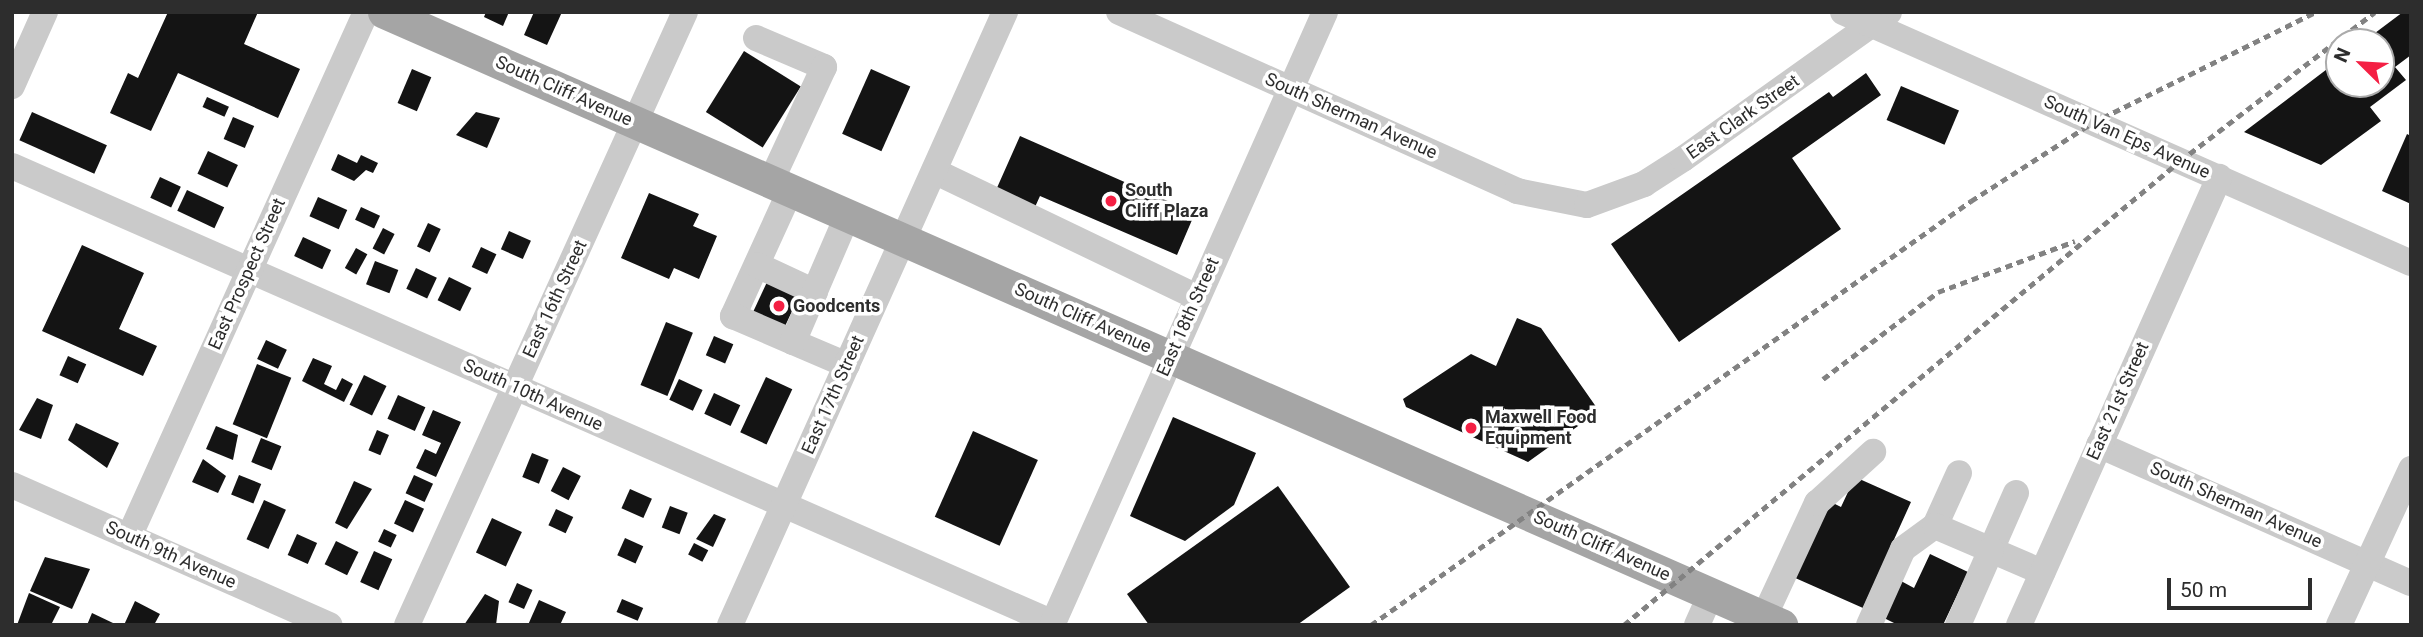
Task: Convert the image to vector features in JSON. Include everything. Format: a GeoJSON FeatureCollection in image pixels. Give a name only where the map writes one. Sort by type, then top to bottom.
{"type":"FeatureCollection","features":[{"type":"Feature","properties":{"kind":"main road","name":"South Cliff Avenue"},"geometry":{"type":"LineString","coordinates":[[384,12],[1773,621]]}},
{"type":"Feature","properties":{"kind":"street"},"geometry":{"type":"LineString","coordinates":[[12,86],[45,12]]}},
{"type":"Feature","properties":{"kind":"street","name":"East Prospect Street"},"geometry":{"type":"LineString","coordinates":[[130,537],[366,12]]}},
{"type":"Feature","properties":{"kind":"street","name":"East 16th Street"},"geometry":{"type":"LineString","coordinates":[[407,625],[685,12]]}},
{"type":"Feature","properties":{"kind":"street","name":"East 17th Street"},"geometry":{"type":"LineString","coordinates":[[730,625],[1005,12]]}},
{"type":"Feature","properties":{"kind":"street","name":"South Sherman Avenue"},"geometry":{"type":"LineString","coordinates":[[1119,12],[1517,191],[1587,205]]}},
{"type":"Feature","properties":{"kind":"street","name":"East 18th Street"},"geometry":{"type":"LineString","coordinates":[[1053,623],[1325,12]]}},
{"type":"Feature","properties":{"kind":"street","name":"South Van Eps Avenue"},"geometry":{"type":"LineString","coordinates":[[1843,12],[1880,19],[2411,263]]}},
{"type":"Feature","properties":{"kind":"street","name":"East Clark Street"},"geometry":{"type":"LineString","coordinates":[[1587,205],[1663,172],[1880,19]]}},
{"type":"Feature","properties":{"kind":"street"},"geometry":{"type":"LineString","coordinates":[[756,37],[824,67],[781,185],[757,265],[733,316],[846,365]]}},
{"type":"Feature","properties":{"kind":"street","name":"South 10th Avenue"},"geometry":{"type":"LineString","coordinates":[[12,166],[1053,623]]}},
{"type":"Feature","properties":{"kind":"street"},"geometry":{"type":"LineString","coordinates":[[934,171],[1197,297]]}},
{"type":"Feature","properties":{"kind":"street","name":"East 21st Street"},"geometry":{"type":"LineString","coordinates":[[2019,625],[2219,177]]}},
{"type":"Feature","properties":{"kind":"street"},"geometry":{"type":"LineString","coordinates":[[793,342],[848,214]]}},
{"type":"Feature","properties":{"kind":"street"},"geometry":{"type":"LineString","coordinates":[[757,265],[815,292]]}},
{"type":"Feature","properties":{"kind":"street","name":"South Sherman Avenue"},"geometry":{"type":"LineString","coordinates":[[2099,445],[2411,583]]}},
{"type":"Feature","properties":{"kind":"street"},"geometry":{"type":"LineString","coordinates":[[1773,621],[1817,503],[1872,452]]}},
{"type":"Feature","properties":{"kind":"street"},"geometry":{"type":"LineString","coordinates":[[2339,625],[2411,469]]}},
{"type":"Feature","properties":{"kind":"street"},"geometry":{"type":"LineString","coordinates":[[1869,625],[1903,549],[1935,526],[1959,473]]}},
{"type":"Feature","properties":{"kind":"street","name":"South 9th Avenue"},"geometry":{"type":"LineString","coordinates":[[12,485],[329,625]]}},
{"type":"Feature","properties":{"kind":"street"},"geometry":{"type":"LineString","coordinates":[[1958,625],[2016,493]]}},
{"type":"Feature","properties":{"kind":"street"},"geometry":{"type":"LineString","coordinates":[[1935,526],[2042,572]]}},
{"type":"Feature","properties":{"kind":"street"},"geometry":{"type":"LineString","coordinates":[[1697,625],[1711,594]]}},
{"type":"Feature","properties":{"kind":"building"},"geometry":{"type":"Polygon","coordinates":[[[168,12],[258,12],[244,44],[300,69],[278,118],[178,73],[151,131],[110,113],[128,73],[138,78],[168,12]]]}},
{"type":"Feature","properties":{"kind":"building"},"geometry":{"type":"Polygon","coordinates":[[[486,12],[509,12],[503,26],[484,17],[486,12]]]}},
{"type":"Feature","properties":{"kind":"building"},"geometry":{"type":"Polygon","coordinates":[[[534,12],[562,12],[547,45],[524,35],[534,12]]]}},
{"type":"Feature","properties":{"kind":"building"},"geometry":{"type":"Polygon","coordinates":[[[2403,12],[2411,12],[2411,55],[2395,67],[2395,28],[2382,28],[2403,12]]]}},
{"type":"Feature","properties":{"kind":"building"},"geometry":{"type":"Polygon","coordinates":[[[744,51],[801,87],[763,148],[706,112],[744,51]]]}},
{"type":"Feature","properties":{"kind":"building"},"geometry":{"type":"Polygon","coordinates":[[[2395,67],[2406,80],[2395,88],[2395,67]]]}},
{"type":"Feature","properties":{"kind":"building"},"geometry":{"type":"Polygon","coordinates":[[[412,69],[431,77],[417,111],[398,103],[412,69]]]}},
{"type":"Feature","properties":{"kind":"building"},"geometry":{"type":"Polygon","coordinates":[[[871,69],[910,86],[881,151],[842,134],[871,69]]]}},
{"type":"Feature","properties":{"kind":"building"},"geometry":{"type":"Polygon","coordinates":[[[2325,71],[2325,98],[2382,98],[2370,107],[2381,121],[2321,165],[2244,132],[2325,71]]]}},
{"type":"Feature","properties":{"kind":"building"},"geometry":{"type":"Polygon","coordinates":[[[1866,73],[1881,95],[1792,158],[1841,229],[1679,342],[1611,244],[1829,92],[1833,97],[1866,73]]]}},
{"type":"Feature","properties":{"kind":"building"},"geometry":{"type":"Polygon","coordinates":[[[1901,86],[1959,111],[1945,145],[1887,120],[1901,86]]]}},
{"type":"Feature","properties":{"kind":"building"},"geometry":{"type":"Polygon","coordinates":[[[207,97],[229,107],[224,117],[203,107],[207,97]]]}},
{"type":"Feature","properties":{"kind":"building"},"geometry":{"type":"Polygon","coordinates":[[[32,112],[107,145],[94,174],[19,140],[32,112]]]}},
{"type":"Feature","properties":{"kind":"building"},"geometry":{"type":"Polygon","coordinates":[[[476,112],[500,118],[487,148],[456,135],[476,112]]]}},
{"type":"Feature","properties":{"kind":"building"},"geometry":{"type":"Polygon","coordinates":[[[233,117],[254,126],[245,148],[224,139],[233,117]]]}},
{"type":"Feature","properties":{"kind":"building"},"geometry":{"type":"Polygon","coordinates":[[[2407,134],[2411,136],[2411,204],[2382,191],[2407,134]]]}},
{"type":"Feature","properties":{"kind":"building","name":"South Cliff Plaza"},"geometry":{"type":"Polygon","coordinates":[[[1020,136],[1195,213],[1177,255],[1040,196],[1035,207],[996,190],[1020,136]]]}},
{"type":"Feature","properties":{"kind":"building"},"geometry":{"type":"Polygon","coordinates":[[[208,151],[238,165],[227,188],[197,174],[208,151]]]}},
{"type":"Feature","properties":{"kind":"building"},"geometry":{"type":"Polygon","coordinates":[[[338,154],[357,163],[361,155],[378,163],[373,173],[366,170],[354,181],[331,170],[338,154]]]}},
{"type":"Feature","properties":{"kind":"building"},"geometry":{"type":"Polygon","coordinates":[[[160,177],[181,187],[171,208],[150,198],[160,177]]]}},
{"type":"Feature","properties":{"kind":"building"},"geometry":{"type":"Polygon","coordinates":[[[187,190],[224,207],[214,228],[177,211],[187,190]]]}},
{"type":"Feature","properties":{"kind":"building"},"geometry":{"type":"Polygon","coordinates":[[[649,193],[699,214],[693,226],[717,236],[699,279],[674,268],[669,279],[621,258],[649,193]]]}},
{"type":"Feature","properties":{"kind":"building"},"geometry":{"type":"Polygon","coordinates":[[[318,197],[347,210],[339,229],[309,216],[318,197]]]}},
{"type":"Feature","properties":{"kind":"building"},"geometry":{"type":"Polygon","coordinates":[[[361,207],[380,216],[374,229],[355,220],[361,207]]]}},
{"type":"Feature","properties":{"kind":"building"},"geometry":{"type":"Polygon","coordinates":[[[428,223],[441,229],[430,252],[417,247],[428,223]]]}},
{"type":"Feature","properties":{"kind":"building"},"geometry":{"type":"Polygon","coordinates":[[[383,228],[395,234],[384,254],[373,248],[383,228]]]}},
{"type":"Feature","properties":{"kind":"building"},"geometry":{"type":"Polygon","coordinates":[[[509,231],[531,241],[523,259],[501,249],[509,231]]]}},
{"type":"Feature","properties":{"kind":"building"},"geometry":{"type":"Polygon","coordinates":[[[303,237],[331,250],[322,269],[294,256],[303,237]]]}},
{"type":"Feature","properties":{"kind":"building"},"geometry":{"type":"Polygon","coordinates":[[[82,245],[144,273],[119,329],[157,346],[143,376],[42,331],[82,245]]]}},
{"type":"Feature","properties":{"kind":"building"},"geometry":{"type":"Polygon","coordinates":[[[481,247],[496,254],[487,274],[472,267],[481,247]]]}},
{"type":"Feature","properties":{"kind":"building"},"geometry":{"type":"Polygon","coordinates":[[[356,248],[367,254],[356,274],[345,268],[356,248]]]}},
{"type":"Feature","properties":{"kind":"building"},"geometry":{"type":"Polygon","coordinates":[[[375,261],[398,270],[389,293],[366,284],[375,261]]]}},
{"type":"Feature","properties":{"kind":"building"},"geometry":{"type":"Polygon","coordinates":[[[416,268],[437,278],[427,299],[406,289],[416,268]]]}},
{"type":"Feature","properties":{"kind":"building"},"geometry":{"type":"Polygon","coordinates":[[[449,277],[471,288],[460,311],[438,300],[449,277]]]}},
{"type":"Feature","properties":{"kind":"building"},"geometry":{"type":"Polygon","coordinates":[[[768,280],[800,295],[784,328],[752,314],[768,280]]]}},
{"type":"Feature","properties":{"kind":"building"},"geometry":{"type":"Polygon","coordinates":[[[1517,318],[1541,328],[1599,411],[1528,462],[1406,407],[1403,399],[1471,354],[1496,366],[1517,318]]]}},
{"type":"Feature","properties":{"kind":"building"},"geometry":{"type":"Polygon","coordinates":[[[666,322],[693,333],[667,396],[641,385],[666,322]]]}},
{"type":"Feature","properties":{"kind":"building"},"geometry":{"type":"Polygon","coordinates":[[[714,336],[733,344],[725,364],[706,355],[714,336]]]}},
{"type":"Feature","properties":{"kind":"building"},"geometry":{"type":"Polygon","coordinates":[[[266,340],[287,350],[278,369],[257,359],[266,340]]]}},
{"type":"Feature","properties":{"kind":"building"},"geometry":{"type":"Polygon","coordinates":[[[68,356],[86,364],[78,383],[59,375],[68,356]]]}},
{"type":"Feature","properties":{"kind":"building"},"geometry":{"type":"Polygon","coordinates":[[[313,358],[332,366],[324,384],[336,390],[342,378],[353,384],[344,402],[302,381],[313,358]]]}},
{"type":"Feature","properties":{"kind":"building"},"geometry":{"type":"Polygon","coordinates":[[[257,364],[291,378],[267,438],[233,424],[257,364]]]}},
{"type":"Feature","properties":{"kind":"building"},"geometry":{"type":"Polygon","coordinates":[[[364,375],[386,386],[372,416],[350,405],[364,375]]]}},
{"type":"Feature","properties":{"kind":"building"},"geometry":{"type":"Polygon","coordinates":[[[766,377],[792,389],[767,445],[740,432],[766,377]]]}},
{"type":"Feature","properties":{"kind":"building"},"geometry":{"type":"Polygon","coordinates":[[[679,379],[703,390],[693,411],[669,400],[679,379]]]}},
{"type":"Feature","properties":{"kind":"building"},"geometry":{"type":"Polygon","coordinates":[[[714,393],[740,405],[731,426],[704,414],[714,393]]]}},
{"type":"Feature","properties":{"kind":"building"},"geometry":{"type":"Polygon","coordinates":[[[398,395],[425,407],[415,431],[387,419],[398,395]]]}},
{"type":"Feature","properties":{"kind":"building"},"geometry":{"type":"Polygon","coordinates":[[[37,398],[53,405],[41,439],[19,430],[37,398]]]}},
{"type":"Feature","properties":{"kind":"building"},"geometry":{"type":"Polygon","coordinates":[[[433,410],[461,422],[436,477],[416,468],[425,449],[436,454],[441,443],[422,435],[433,410]]]}},
{"type":"Feature","properties":{"kind":"building"},"geometry":{"type":"Polygon","coordinates":[[[1173,417],[1256,453],[1234,505],[1185,541],[1130,516],[1173,417]]]}},
{"type":"Feature","properties":{"kind":"building"},"geometry":{"type":"Polygon","coordinates":[[[76,423],[119,443],[107,468],[68,440],[76,423]]]}},
{"type":"Feature","properties":{"kind":"building"},"geometry":{"type":"Polygon","coordinates":[[[216,426],[238,435],[233,460],[206,449],[216,426]]]}},
{"type":"Feature","properties":{"kind":"building"},"geometry":{"type":"Polygon","coordinates":[[[377,430],[389,435],[380,455],[368,450],[377,430]]]}},
{"type":"Feature","properties":{"kind":"building"},"geometry":{"type":"Polygon","coordinates":[[[973,431],[1038,460],[1000,546],[935,517],[973,431]]]}},
{"type":"Feature","properties":{"kind":"building"},"geometry":{"type":"Polygon","coordinates":[[[261,438],[281,446],[272,470],[251,462],[261,438]]]}},
{"type":"Feature","properties":{"kind":"building"},"geometry":{"type":"Polygon","coordinates":[[[532,453],[549,460],[539,484],[522,477],[532,453]]]}},
{"type":"Feature","properties":{"kind":"building"},"geometry":{"type":"Polygon","coordinates":[[[203,459],[226,476],[218,493],[192,482],[203,459]]]}},
{"type":"Feature","properties":{"kind":"building"},"geometry":{"type":"Polygon","coordinates":[[[563,467],[581,476],[569,500],[551,491],[563,467]]]}},
{"type":"Feature","properties":{"kind":"building"},"geometry":{"type":"Polygon","coordinates":[[[239,475],[261,484],[253,503],[231,494],[239,475]]]}},
{"type":"Feature","properties":{"kind":"building"},"geometry":{"type":"Polygon","coordinates":[[[414,475],[433,484],[425,502],[406,493],[414,475]]]}},
{"type":"Feature","properties":{"kind":"building"},"geometry":{"type":"Polygon","coordinates":[[[1855,477],[1911,502],[1863,608],[1793,577],[1827,500],[1841,507],[1855,477]]]}},
{"type":"Feature","properties":{"kind":"building"},"geometry":{"type":"Polygon","coordinates":[[[354,481],[372,489],[347,529],[335,523],[354,481]]]}},
{"type":"Feature","properties":{"kind":"building"},"geometry":{"type":"Polygon","coordinates":[[[1278,486],[1350,587],[1297,625],[1149,625],[1127,594],[1278,486]]]}},
{"type":"Feature","properties":{"kind":"building"},"geometry":{"type":"Polygon","coordinates":[[[630,489],[652,499],[643,518],[621,508],[630,489]]]}},
{"type":"Feature","properties":{"kind":"building"},"geometry":{"type":"Polygon","coordinates":[[[264,500],[286,510],[268,549],[247,539],[264,500]]]}},
{"type":"Feature","properties":{"kind":"building"},"geometry":{"type":"Polygon","coordinates":[[[405,500],[424,509],[413,532],[394,524],[405,500]]]}},
{"type":"Feature","properties":{"kind":"building"},"geometry":{"type":"Polygon","coordinates":[[[670,506],[688,513],[679,534],[662,527],[670,506]]]}},
{"type":"Feature","properties":{"kind":"building"},"geometry":{"type":"Polygon","coordinates":[[[556,509],[573,517],[566,533],[548,525],[556,509]]]}},
{"type":"Feature","properties":{"kind":"building"},"geometry":{"type":"Polygon","coordinates":[[[714,514],[726,519],[713,547],[696,539],[714,514]]]}},
{"type":"Feature","properties":{"kind":"building"},"geometry":{"type":"Polygon","coordinates":[[[492,518],[522,532],[506,566],[476,552],[492,518]]]}},
{"type":"Feature","properties":{"kind":"building"},"geometry":{"type":"Polygon","coordinates":[[[384,529],[397,535],[391,548],[378,542],[384,529]]]}},
{"type":"Feature","properties":{"kind":"building"},"geometry":{"type":"Polygon","coordinates":[[[297,534],[317,543],[308,564],[288,555],[297,534]]]}},
{"type":"Feature","properties":{"kind":"building"},"geometry":{"type":"Polygon","coordinates":[[[625,538],[643,546],[636,563],[617,555],[625,538]]]}},
{"type":"Feature","properties":{"kind":"building"},"geometry":{"type":"Polygon","coordinates":[[[336,541],[358,552],[347,575],[325,564],[336,541]]]}},
{"type":"Feature","properties":{"kind":"building"},"geometry":{"type":"Polygon","coordinates":[[[694,543],[708,550],[702,562],[688,555],[694,543]]]}},
{"type":"Feature","properties":{"kind":"building"},"geometry":{"type":"Polygon","coordinates":[[[374,551],[392,559],[378,590],[360,582],[374,551]]]}},
{"type":"Feature","properties":{"kind":"building"},"geometry":{"type":"Polygon","coordinates":[[[1930,554],[1968,572],[1943,625],[1898,625],[1884,618],[1901,581],[1914,588],[1930,554]]]}},
{"type":"Feature","properties":{"kind":"building"},"geometry":{"type":"Polygon","coordinates":[[[45,557],[90,569],[72,609],[30,591],[45,557]]]}},
{"type":"Feature","properties":{"kind":"building"},"geometry":{"type":"Polygon","coordinates":[[[517,583],[533,590],[524,609],[508,602],[517,583]]]}},
{"type":"Feature","properties":{"kind":"building"},"geometry":{"type":"Polygon","coordinates":[[[29,593],[60,607],[51,625],[17,625],[29,593]]]}},
{"type":"Feature","properties":{"kind":"building"},"geometry":{"type":"Polygon","coordinates":[[[485,594],[499,601],[496,625],[464,625],[485,594]]]}},
{"type":"Feature","properties":{"kind":"building"},"geometry":{"type":"Polygon","coordinates":[[[622,599],[643,608],[638,621],[617,612],[622,599]]]}},
{"type":"Feature","properties":{"kind":"building"},"geometry":{"type":"Polygon","coordinates":[[[539,600],[566,612],[560,625],[528,625],[539,600]]]}},
{"type":"Feature","properties":{"kind":"building"},"geometry":{"type":"Polygon","coordinates":[[[135,601],[160,614],[154,625],[124,625],[135,601]]]}},
{"type":"Feature","properties":{"kind":"building"},"geometry":{"type":"Polygon","coordinates":[[[92,613],[113,623],[112,625],[87,625],[92,613]]]}},
{"type":"Feature","properties":{"kind":"railway"},"geometry":{"type":"LineString","coordinates":[[1371,625],[1971,201],[2092,123],[2316,12]]}},
{"type":"Feature","properties":{"kind":"railway"},"geometry":{"type":"LineString","coordinates":[[1624,625],[2180,161],[2375,12]]}},
{"type":"Feature","properties":{"kind":"railway"},"geometry":{"type":"LineString","coordinates":[[1823,379],[1938,292],[2075,241]]}},
{"type":"Feature","properties":{"kind":"place","name":"South Cliff Plaza"},"geometry":{"type":"Point","coordinates":[1111,201]}},
{"type":"Feature","properties":{"kind":"place","name":"Goodcents"},"geometry":{"type":"Point","coordinates":[779,306]}},
{"type":"Feature","properties":{"kind":"place","name":"Maxwell Food Equipment"},"geometry":{"type":"Point","coordinates":[1471,428]}}]}
